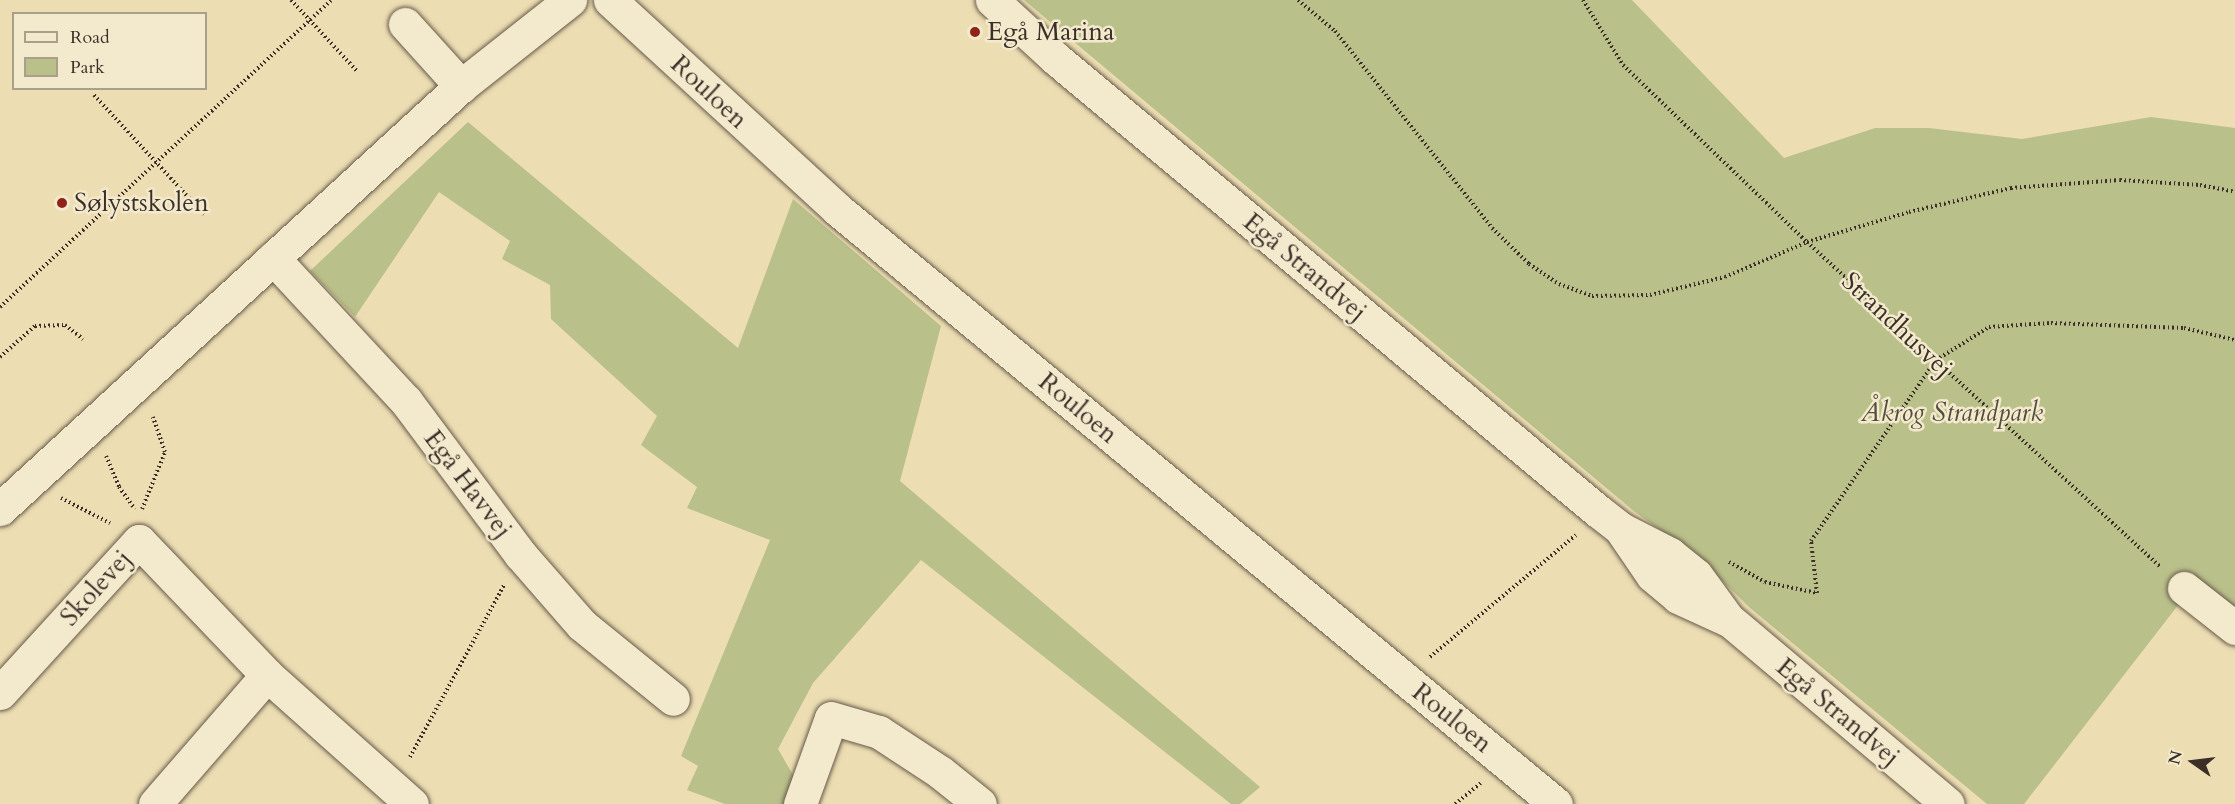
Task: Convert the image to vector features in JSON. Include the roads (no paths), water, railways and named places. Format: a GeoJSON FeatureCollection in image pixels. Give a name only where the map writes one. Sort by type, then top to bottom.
{"type":"FeatureCollection","features":[{"type":"Feature","properties":{"kind":"street"},"geometry":{"type":"LineString","coordinates":[[461,86],[538,0]]}},
{"type":"Feature","properties":{"kind":"street"},"geometry":{"type":"LineString","coordinates":[[0,508],[461,86],[570,0]]}},
{"type":"Feature","properties":{"kind":"street","name":"Rouloen"},"geometry":{"type":"LineString","coordinates":[[610,0],[837,209],[1556,804]]}},
{"type":"Feature","properties":{"kind":"street","name":"Egå Strandvej"},"geometry":{"type":"LineString","coordinates":[[992,0],[1055,58],[1609,520],[1670,554],[1689,569],[1728,619],[1948,804]]}},
{"type":"Feature","properties":{"kind":"street"},"geometry":{"type":"LineString","coordinates":[[405,24],[461,86]]}},
{"type":"Feature","properties":{"kind":"street","name":"Egå Havvej"},"geometry":{"type":"LineString","coordinates":[[273,258],[406,401],[520,554],[582,625],[673,699]]}},
{"type":"Feature","properties":{"kind":"street","name":"Egå Strandvej"},"geometry":{"type":"LineString","coordinates":[[1609,520],[1652,576],[1678,597],[1728,619]]}},
{"type":"Feature","properties":{"kind":"street","name":"Skolevej"},"geometry":{"type":"LineString","coordinates":[[0,693],[139,541],[267,675],[403,796]]}},
{"type":"Feature","properties":{"kind":"street"},"geometry":{"type":"LineString","coordinates":[[2184,588],[2235,628]]}},
{"type":"Feature","properties":{"kind":"street"},"geometry":{"type":"LineString","coordinates":[[155,804],[267,675]]}},
{"type":"Feature","properties":{"kind":"street"},"geometry":{"type":"LineString","coordinates":[[800,804],[831,718],[879,732],[940,772],[980,804]]}},
{"type":"Feature","properties":{"kind":"place","name":"Egå Marina"},"geometry":{"type":"Point","coordinates":[975,32]}},
{"type":"Feature","properties":{"kind":"place","name":"Sølystskolen"},"geometry":{"type":"Point","coordinates":[62,203]}},
{"type":"Feature","properties":{"kind":"park label","name":"Åkrog Strandpark"},"geometry":{"type":"Point","coordinates":[1952,413]}}]}
